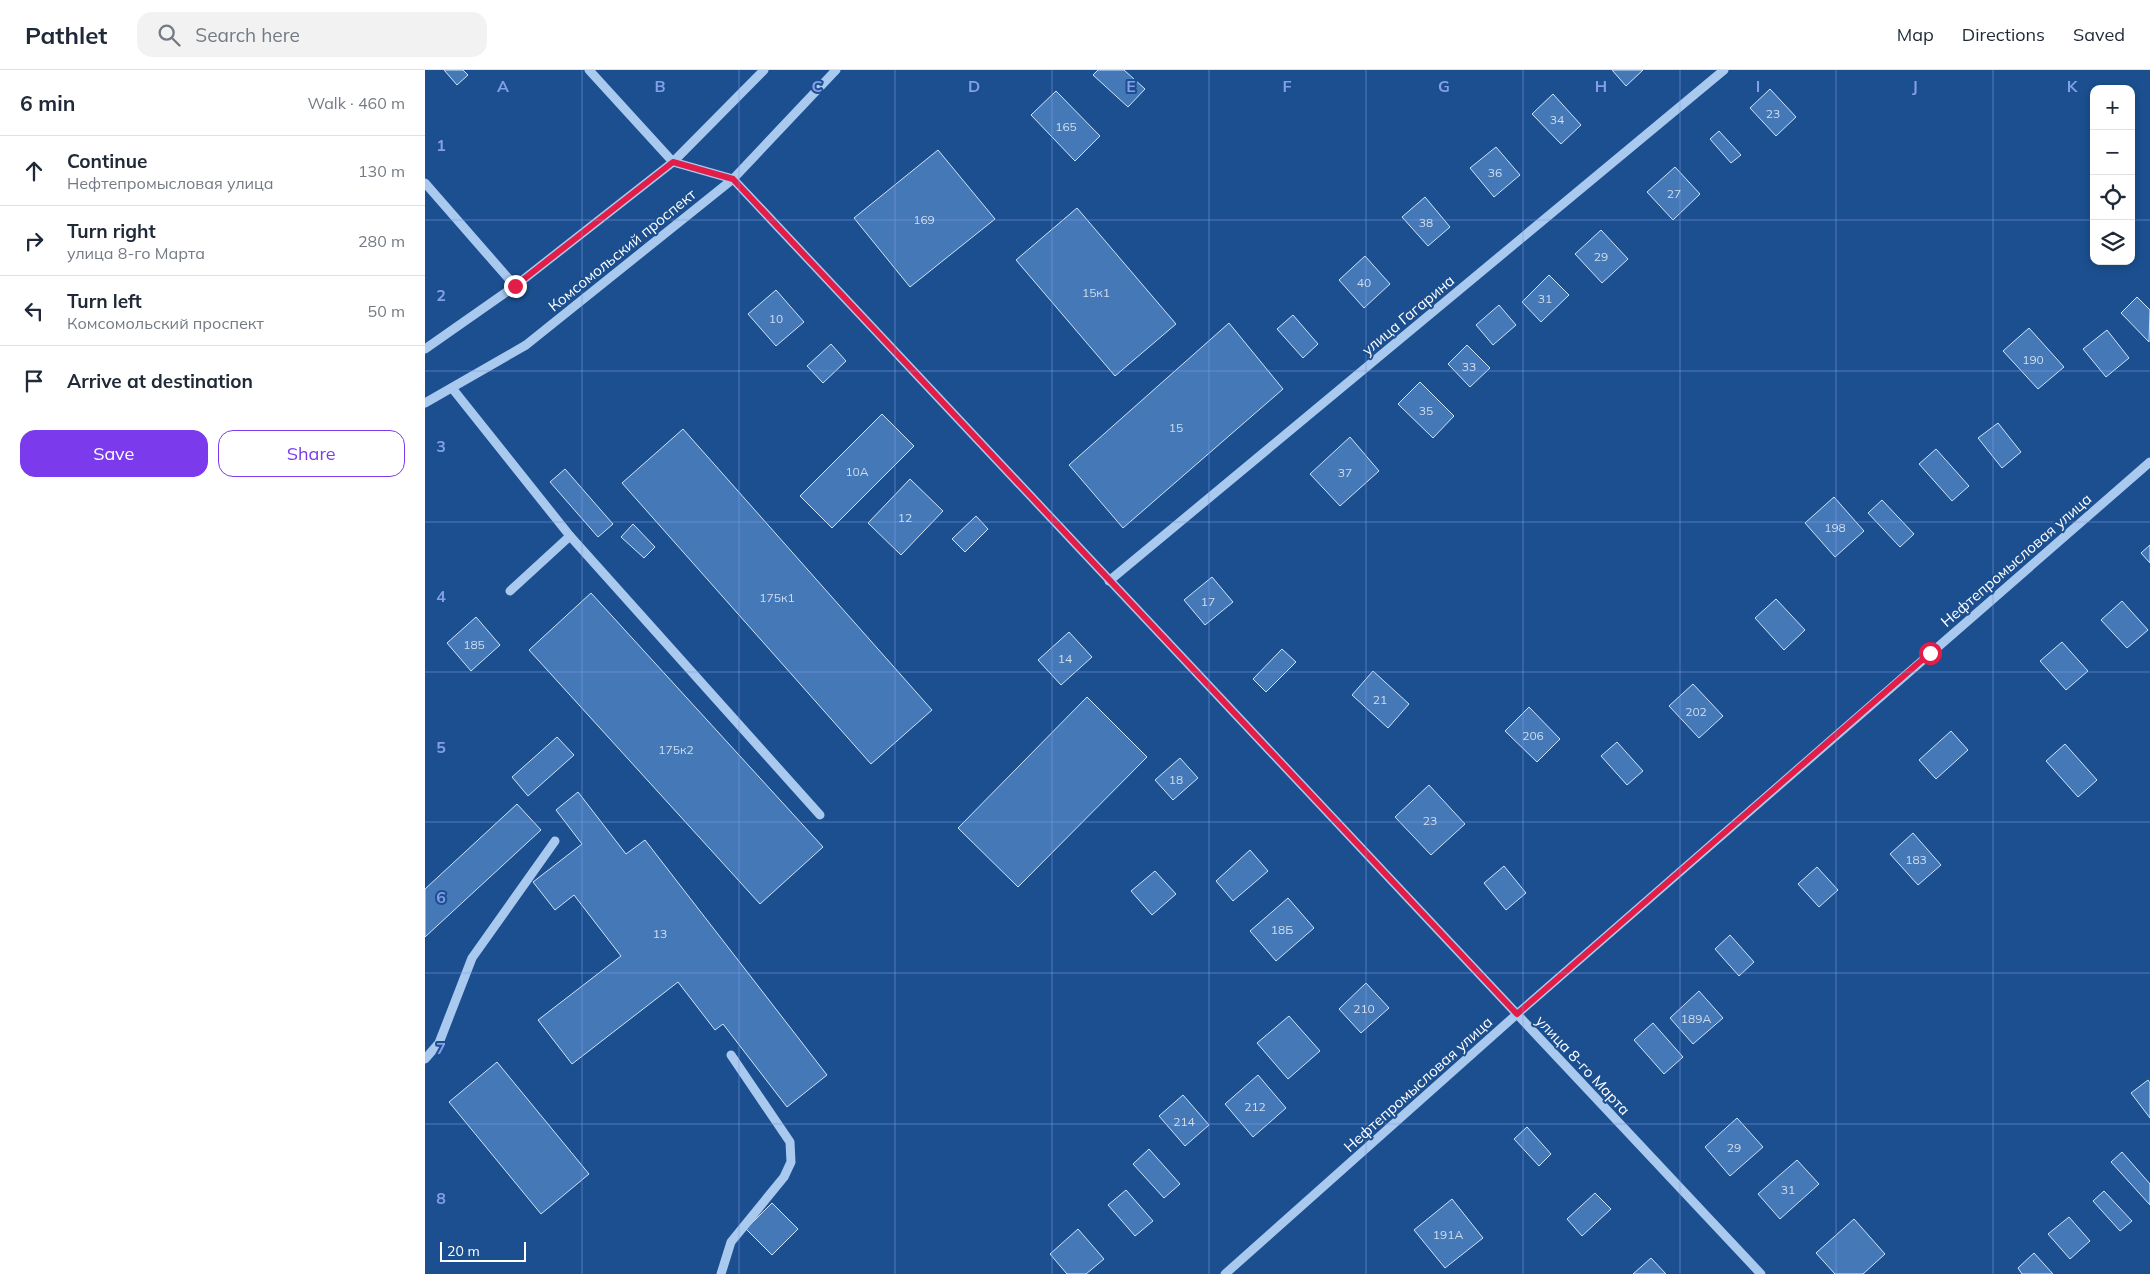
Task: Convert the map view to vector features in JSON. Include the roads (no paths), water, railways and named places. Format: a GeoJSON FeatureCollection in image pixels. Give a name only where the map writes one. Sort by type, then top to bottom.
{"type":"FeatureCollection","features":[{"type":"Feature","properties":{"kind":"street"},"geometry":{"type":"LineString","coordinates":[[589,70],[673,162],[733,179]]}},
{"type":"Feature","properties":{"kind":"street"},"geometry":{"type":"LineString","coordinates":[[425,349],[515,286],[673,162],[764,70]]}},
{"type":"Feature","properties":{"kind":"street","name":"Комсомольский проспект"},"geometry":{"type":"LineString","coordinates":[[425,403],[526,345],[733,179],[836,70]]}},
{"type":"Feature","properties":{"kind":"street","name":"улица Гагарина"},"geometry":{"type":"LineString","coordinates":[[1109,581],[1724,70]]}},
{"type":"Feature","properties":{"kind":"street","name":"улица 8-го Марта"},"geometry":{"type":"LineString","coordinates":[[733,179],[1761,1274]]}},
{"type":"Feature","properties":{"kind":"street"},"geometry":{"type":"LineString","coordinates":[[425,183],[515,286]]}},
{"type":"Feature","properties":{"kind":"street"},"geometry":{"type":"LineString","coordinates":[[452,388],[570,536],[820,815]]}},
{"type":"Feature","properties":{"kind":"street","name":"Нефтепромысловая улица"},"geometry":{"type":"LineString","coordinates":[[1225,1274],[1517,1014],[2150,462]]}},
{"type":"Feature","properties":{"kind":"street"},"geometry":{"type":"LineString","coordinates":[[510,591],[570,536]]}},
{"type":"Feature","properties":{"kind":"street"},"geometry":{"type":"LineString","coordinates":[[425,1059],[439,1043],[473,958],[555,841]]}},
{"type":"Feature","properties":{"kind":"street"},"geometry":{"type":"LineString","coordinates":[[721,1274],[731,1242],[784,1177],[791,1162],[790,1142],[731,1055]]}}]}
